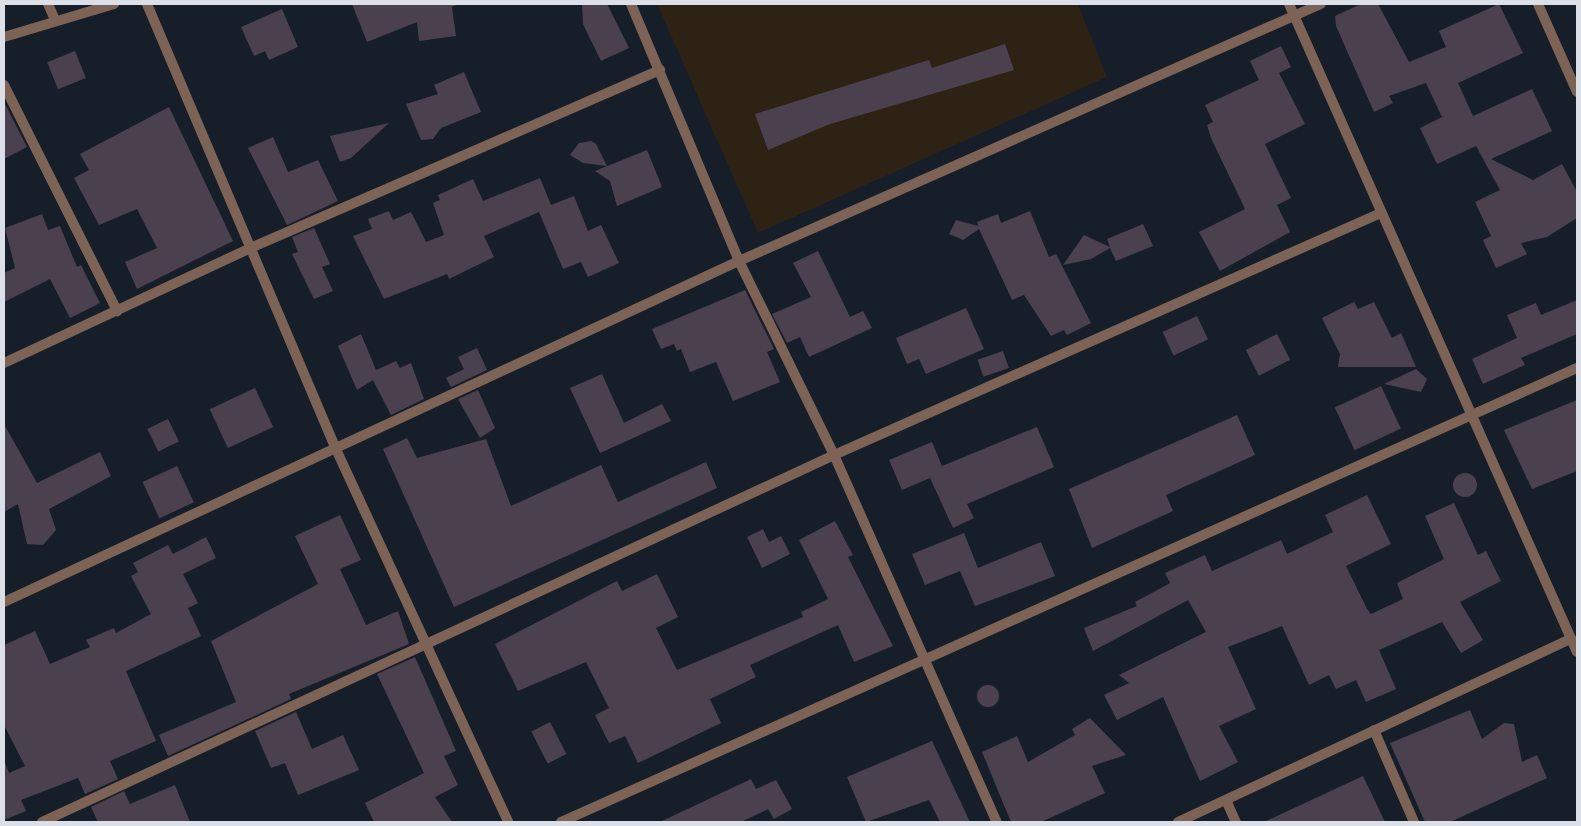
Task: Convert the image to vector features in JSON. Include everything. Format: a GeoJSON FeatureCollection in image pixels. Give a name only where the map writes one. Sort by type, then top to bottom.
{"type":"FeatureCollection","features":[{"type":"Feature","properties":{"kind":"street"},"geometry":{"type":"LineString","coordinates":[[48,4],[55,20]]}},
{"type":"Feature","properties":{"kind":"street"},"geometry":{"type":"LineString","coordinates":[[4,37],[55,20],[114,4]]}},
{"type":"Feature","properties":{"kind":"street"},"geometry":{"type":"LineString","coordinates":[[147,4],[253,247],[335,447],[428,644],[508,822]]}},
{"type":"Feature","properties":{"kind":"street"},"geometry":{"type":"LineString","coordinates":[[631,4],[739,261],[834,455],[997,822]]}},
{"type":"Feature","properties":{"kind":"street"},"geometry":{"type":"LineString","coordinates":[[1289,4],[1381,213],[1475,415],[1577,652]]}},
{"type":"Feature","properties":{"kind":"street"},"geometry":{"type":"LineString","coordinates":[[4,602],[739,261],[1321,4]]}},
{"type":"Feature","properties":{"kind":"street"},"geometry":{"type":"LineString","coordinates":[[1538,4],[1577,92]]}},
{"type":"Feature","properties":{"kind":"street"},"geometry":{"type":"LineString","coordinates":[[4,363],[253,247],[660,70]]}},
{"type":"Feature","properties":{"kind":"street"},"geometry":{"type":"LineString","coordinates":[[4,85],[117,311]]}},
{"type":"Feature","properties":{"kind":"street"},"geometry":{"type":"LineString","coordinates":[[42,822],[834,455],[1381,213]]}},
{"type":"Feature","properties":{"kind":"street"},"geometry":{"type":"LineString","coordinates":[[561,822],[926,662],[1577,368]]}},
{"type":"Feature","properties":{"kind":"street"},"geometry":{"type":"LineString","coordinates":[[1178,822],[1571,639]]}},
{"type":"Feature","properties":{"kind":"street"},"geometry":{"type":"LineString","coordinates":[[1374,730],[1414,822]]}},
{"type":"Feature","properties":{"kind":"street"},"geometry":{"type":"LineString","coordinates":[[1226,800],[1236,822]]}},
{"type":"Feature","properties":{"kind":"shaded area"},"geometry":{"type":"Polygon","coordinates":[[[657,4],[1078,4],[1107,77],[758,233],[657,4]]]}},
{"type":"Feature","properties":{"kind":"building"},"geometry":{"type":"Polygon","coordinates":[[[352,4],[459,4],[452,7],[456,36],[419,41],[417,22],[367,42],[352,4]]]}},
{"type":"Feature","properties":{"kind":"building"},"geometry":{"type":"Polygon","coordinates":[[[582,4],[607,4],[629,48],[601,61],[583,24],[582,4]]]}},
{"type":"Feature","properties":{"kind":"building"},"geometry":{"type":"Polygon","coordinates":[[[1361,4],[1378,4],[1409,62],[1446,47],[1439,31],[1499,4],[1523,53],[1458,83],[1473,116],[1532,89],[1552,131],[1491,159],[1533,180],[1562,164],[1577,192],[1577,218],[1547,237],[1521,243],[1527,254],[1496,268],[1483,240],[1491,236],[1475,202],[1500,190],[1476,146],[1437,164],[1420,128],[1442,117],[1426,83],[1389,96],[1393,103],[1374,112],[1336,26],[1335,16],[1361,4]]]}},
{"type":"Feature","properties":{"kind":"building"},"geometry":{"type":"Polygon","coordinates":[[[282,9],[298,47],[269,60],[265,51],[254,56],[241,27],[282,9]]]}},
{"type":"Feature","properties":{"kind":"building"},"geometry":{"type":"Polygon","coordinates":[[[1005,44],[1014,70],[830,124],[768,150],[755,114],[929,60],[932,68],[1005,44]]]}},
{"type":"Feature","properties":{"kind":"building"},"geometry":{"type":"Polygon","coordinates":[[[1281,46],[1291,67],[1279,73],[1305,124],[1265,144],[1291,198],[1277,205],[1290,232],[1220,271],[1199,232],[1245,209],[1211,138],[1207,125],[1213,122],[1205,105],[1259,80],[1250,61],[1281,46]]]}},
{"type":"Feature","properties":{"kind":"building"},"geometry":{"type":"Polygon","coordinates":[[[75,51],[86,78],[58,89],[47,62],[75,51]]]}},
{"type":"Feature","properties":{"kind":"building"},"geometry":{"type":"Polygon","coordinates":[[[464,72],[481,112],[441,128],[433,139],[421,140],[406,104],[438,94],[434,85],[464,72]]]}},
{"type":"Feature","properties":{"kind":"building"},"geometry":{"type":"Polygon","coordinates":[[[4,102],[27,147],[4,159],[4,102]]]}},
{"type":"Feature","properties":{"kind":"building"},"geometry":{"type":"Polygon","coordinates":[[[169,107],[233,241],[137,289],[125,262],[157,248],[137,209],[99,225],[74,178],[89,170],[80,154],[169,107]]]}},
{"type":"Feature","properties":{"kind":"building"},"geometry":{"type":"Polygon","coordinates":[[[389,123],[351,158],[340,162],[330,136],[389,123]]]}},
{"type":"Feature","properties":{"kind":"building"},"geometry":{"type":"Polygon","coordinates":[[[273,137],[288,172],[318,160],[338,201],[287,225],[248,148],[273,137]]]}},
{"type":"Feature","properties":{"kind":"building"},"geometry":{"type":"Polygon","coordinates":[[[591,141],[596,144],[607,166],[583,163],[570,155],[579,143],[591,141]]]}},
{"type":"Feature","properties":{"kind":"building"},"geometry":{"type":"Polygon","coordinates":[[[647,150],[662,187],[617,206],[610,181],[595,171],[647,150]]]}},
{"type":"Feature","properties":{"kind":"building"},"geometry":{"type":"Polygon","coordinates":[[[540,178],[551,205],[574,196],[588,231],[601,225],[619,263],[588,277],[581,262],[563,269],[539,212],[484,236],[494,257],[449,279],[447,274],[384,299],[353,236],[372,229],[368,219],[389,211],[393,220],[411,212],[426,242],[444,235],[433,203],[440,200],[438,195],[473,179],[483,201],[540,178]]]}},
{"type":"Feature","properties":{"kind":"building"},"geometry":{"type":"Polygon","coordinates":[[[1030,211],[1049,257],[1056,254],[1091,323],[1067,335],[1064,330],[1051,336],[1024,295],[1012,300],[979,229],[963,240],[949,234],[956,220],[978,226],[977,222],[998,214],[1001,223],[1030,211]]]}},
{"type":"Feature","properties":{"kind":"building"},"geometry":{"type":"Polygon","coordinates":[[[42,214],[48,230],[60,226],[77,267],[81,265],[100,303],[70,318],[50,279],[4,302],[4,273],[15,268],[5,228],[42,214]]]}},
{"type":"Feature","properties":{"kind":"building"},"geometry":{"type":"Polygon","coordinates":[[[1143,224],[1153,246],[1116,261],[1110,248],[1091,259],[1063,265],[1084,235],[1110,247],[1107,239],[1143,224]]]}},
{"type":"Feature","properties":{"kind":"building"},"geometry":{"type":"Polygon","coordinates":[[[314,228],[330,264],[322,267],[333,291],[314,299],[292,254],[298,252],[292,237],[314,228]]]}},
{"type":"Feature","properties":{"kind":"building"},"geometry":{"type":"Polygon","coordinates":[[[818,251],[850,317],[863,311],[872,328],[809,357],[800,337],[787,343],[772,314],[811,297],[793,263],[818,251]]]}},
{"type":"Feature","properties":{"kind":"building"},"geometry":{"type":"Polygon","coordinates":[[[745,290],[774,349],[767,352],[780,382],[733,401],[716,362],[690,372],[681,349],[677,351],[674,344],[661,349],[652,329],[745,290]]]}},
{"type":"Feature","properties":{"kind":"building"},"geometry":{"type":"Polygon","coordinates":[[[1577,300],[1577,334],[1521,358],[1525,365],[1483,384],[1472,359],[1517,338],[1507,315],[1536,303],[1541,315],[1577,300]]]}},
{"type":"Feature","properties":{"kind":"building"},"geometry":{"type":"Polygon","coordinates":[[[1354,302],[1358,309],[1374,302],[1392,338],[1401,333],[1416,367],[1338,367],[1340,354],[1322,318],[1354,302]]]}},
{"type":"Feature","properties":{"kind":"building"},"geometry":{"type":"Polygon","coordinates":[[[966,308],[984,349],[926,374],[919,359],[907,364],[896,338],[966,308]]]}},
{"type":"Feature","properties":{"kind":"building"},"geometry":{"type":"Polygon","coordinates":[[[1197,316],[1208,340],[1174,356],[1163,332],[1197,316]]]}},
{"type":"Feature","properties":{"kind":"building"},"geometry":{"type":"Polygon","coordinates":[[[361,334],[376,370],[396,361],[400,368],[411,363],[424,399],[391,415],[373,380],[357,390],[338,346],[361,334]]]}},
{"type":"Feature","properties":{"kind":"building"},"geometry":{"type":"Polygon","coordinates":[[[1277,334],[1290,360],[1259,376],[1246,350],[1277,334]]]}},
{"type":"Feature","properties":{"kind":"building"},"geometry":{"type":"Polygon","coordinates":[[[477,348],[487,370],[451,387],[446,378],[464,369],[458,357],[477,348]]]}},
{"type":"Feature","properties":{"kind":"building"},"geometry":{"type":"Polygon","coordinates":[[[1003,351],[1009,368],[983,377],[977,360],[1003,351]]]}},
{"type":"Feature","properties":{"kind":"building"},"geometry":{"type":"Polygon","coordinates":[[[1416,369],[1427,379],[1421,392],[1384,384],[1416,369]]]}},
{"type":"Feature","properties":{"kind":"building"},"geometry":{"type":"Polygon","coordinates":[[[602,374],[624,423],[662,404],[671,421],[600,453],[570,388],[602,374]]]}},
{"type":"Feature","properties":{"kind":"building"},"geometry":{"type":"Polygon","coordinates":[[[1381,386],[1401,429],[1355,450],[1335,408],[1381,386]]]}},
{"type":"Feature","properties":{"kind":"building"},"geometry":{"type":"Polygon","coordinates":[[[255,388],[273,427],[228,448],[210,409],[255,388]]]}},
{"type":"Feature","properties":{"kind":"building"},"geometry":{"type":"Polygon","coordinates":[[[478,390],[495,428],[480,438],[458,399],[478,390]]]}},
{"type":"Feature","properties":{"kind":"building"},"geometry":{"type":"Polygon","coordinates":[[[1577,400],[1577,471],[1532,489],[1504,430],[1577,400]]]}},
{"type":"Feature","properties":{"kind":"building"},"geometry":{"type":"Polygon","coordinates":[[[1237,415],[1255,455],[1166,495],[1173,511],[1092,548],[1069,489],[1237,415]]]}},
{"type":"Feature","properties":{"kind":"building"},"geometry":{"type":"Polygon","coordinates":[[[168,419],[179,441],[158,452],[147,429],[168,419]]]}},
{"type":"Feature","properties":{"kind":"building"},"geometry":{"type":"Polygon","coordinates":[[[4,424],[37,483],[100,452],[111,476],[49,509],[56,530],[43,545],[27,544],[18,504],[4,512],[4,424]]]}},
{"type":"Feature","properties":{"kind":"building"},"geometry":{"type":"Polygon","coordinates":[[[1037,427],[1054,467],[967,504],[974,518],[953,528],[930,478],[902,490],[889,460],[932,442],[942,466],[1037,427]]]}},
{"type":"Feature","properties":{"kind":"building"},"geometry":{"type":"Polygon","coordinates":[[[407,438],[417,458],[486,439],[511,506],[601,465],[618,502],[706,462],[717,488],[454,607],[383,449],[407,438]]]}},
{"type":"Feature","properties":{"kind":"building"},"geometry":{"type":"Polygon","coordinates":[[[177,466],[194,502],[159,518],[143,482],[177,466]]]}},
{"type":"Feature","properties":{"kind":"building"},"geometry":{"type":"Polygon","coordinates":[[[1465,473],[1470,474],[1476,480],[1476,490],[1470,496],[1465,497],[1460,496],[1454,490],[1453,485],[1454,480],[1460,474],[1465,473]]]}},
{"type":"Feature","properties":{"kind":"building"},"geometry":{"type":"Polygon","coordinates":[[[1367,495],[1391,544],[1346,566],[1371,614],[1403,599],[1397,583],[1444,559],[1425,516],[1454,503],[1478,555],[1486,551],[1501,581],[1460,602],[1483,640],[1461,653],[1442,622],[1379,650],[1396,689],[1366,702],[1356,680],[1336,689],[1329,675],[1309,685],[1282,626],[1228,647],[1256,709],[1219,726],[1238,762],[1200,781],[1163,697],[1117,720],[1104,695],[1129,683],[1119,675],[1206,632],[1188,600],[1093,651],[1084,628],[1137,606],[1135,602],[1170,583],[1165,573],[1205,555],[1212,571],[1281,540],[1287,554],[1333,532],[1325,515],[1367,495]]]}},
{"type":"Feature","properties":{"kind":"building"},"geometry":{"type":"Polygon","coordinates":[[[340,515],[361,560],[340,569],[366,625],[398,611],[409,644],[289,694],[291,699],[168,756],[159,735],[236,702],[211,641],[318,584],[295,536],[340,515]]]}},
{"type":"Feature","properties":{"kind":"building"},"geometry":{"type":"Polygon","coordinates":[[[835,521],[853,555],[848,557],[893,646],[854,662],[838,625],[750,665],[756,677],[710,699],[721,723],[638,763],[625,736],[609,743],[595,715],[609,708],[586,662],[518,691],[495,644],[617,581],[622,591],[657,574],[678,617],[656,628],[677,670],[803,617],[801,612],[828,599],[799,540],[835,521]]]}},
{"type":"Feature","properties":{"kind":"building"},"geometry":{"type":"Polygon","coordinates":[[[763,529],[769,542],[781,536],[790,554],[762,568],[747,537],[763,529]]]}},
{"type":"Feature","properties":{"kind":"building"},"geometry":{"type":"Polygon","coordinates":[[[964,533],[978,568],[1041,542],[1055,576],[975,606],[960,571],[925,585],[912,554],[964,533]]]}},
{"type":"Feature","properties":{"kind":"building"},"geometry":{"type":"Polygon","coordinates":[[[206,537],[216,558],[183,574],[198,603],[188,608],[201,636],[126,671],[156,741],[110,761],[118,779],[85,794],[78,778],[21,800],[26,811],[4,820],[4,760],[9,773],[25,766],[4,725],[4,645],[35,631],[50,664],[90,647],[86,640],[114,628],[116,633],[151,614],[131,576],[138,572],[133,563],[168,545],[173,554],[206,537]]]}},
{"type":"Feature","properties":{"kind":"building"},"geometry":{"type":"Polygon","coordinates":[[[415,657],[456,751],[444,756],[458,785],[435,797],[452,822],[374,822],[365,803],[424,773],[377,674],[415,657]]]}},
{"type":"Feature","properties":{"kind":"building"},"geometry":{"type":"Polygon","coordinates":[[[988,685],[996,688],[999,696],[996,704],[988,707],[980,704],[977,696],[980,688],[988,685]]]}},
{"type":"Feature","properties":{"kind":"building"},"geometry":{"type":"Polygon","coordinates":[[[1470,710],[1482,739],[1504,723],[1514,724],[1522,762],[1537,755],[1547,778],[1450,822],[1425,822],[1390,743],[1470,710]]]}},
{"type":"Feature","properties":{"kind":"building"},"geometry":{"type":"Polygon","coordinates":[[[296,712],[312,749],[343,735],[359,770],[298,795],[285,763],[271,768],[255,731],[296,712]]]}},
{"type":"Feature","properties":{"kind":"building"},"geometry":{"type":"Polygon","coordinates":[[[1090,718],[1126,755],[1092,766],[1105,793],[1041,822],[1011,822],[982,752],[1017,736],[1028,762],[1075,735],[1072,729],[1090,718]]]}},
{"type":"Feature","properties":{"kind":"building"},"geometry":{"type":"Polygon","coordinates":[[[550,722],[566,754],[548,764],[531,732],[550,722]]]}},
{"type":"Feature","properties":{"kind":"building"},"geometry":{"type":"Polygon","coordinates":[[[932,741],[970,822],[940,822],[929,800],[866,822],[847,777],[932,741]]]}},
{"type":"Feature","properties":{"kind":"building"},"geometry":{"type":"Polygon","coordinates":[[[1363,776],[1385,822],[1264,822],[1363,776]]]}},
{"type":"Feature","properties":{"kind":"building"},"geometry":{"type":"Polygon","coordinates":[[[751,779],[756,789],[776,780],[792,809],[774,819],[768,809],[741,822],[660,822],[751,779]]]}},
{"type":"Feature","properties":{"kind":"building"},"geometry":{"type":"Polygon","coordinates":[[[175,785],[190,822],[98,822],[91,807],[124,791],[130,804],[175,785]]]}}]}
